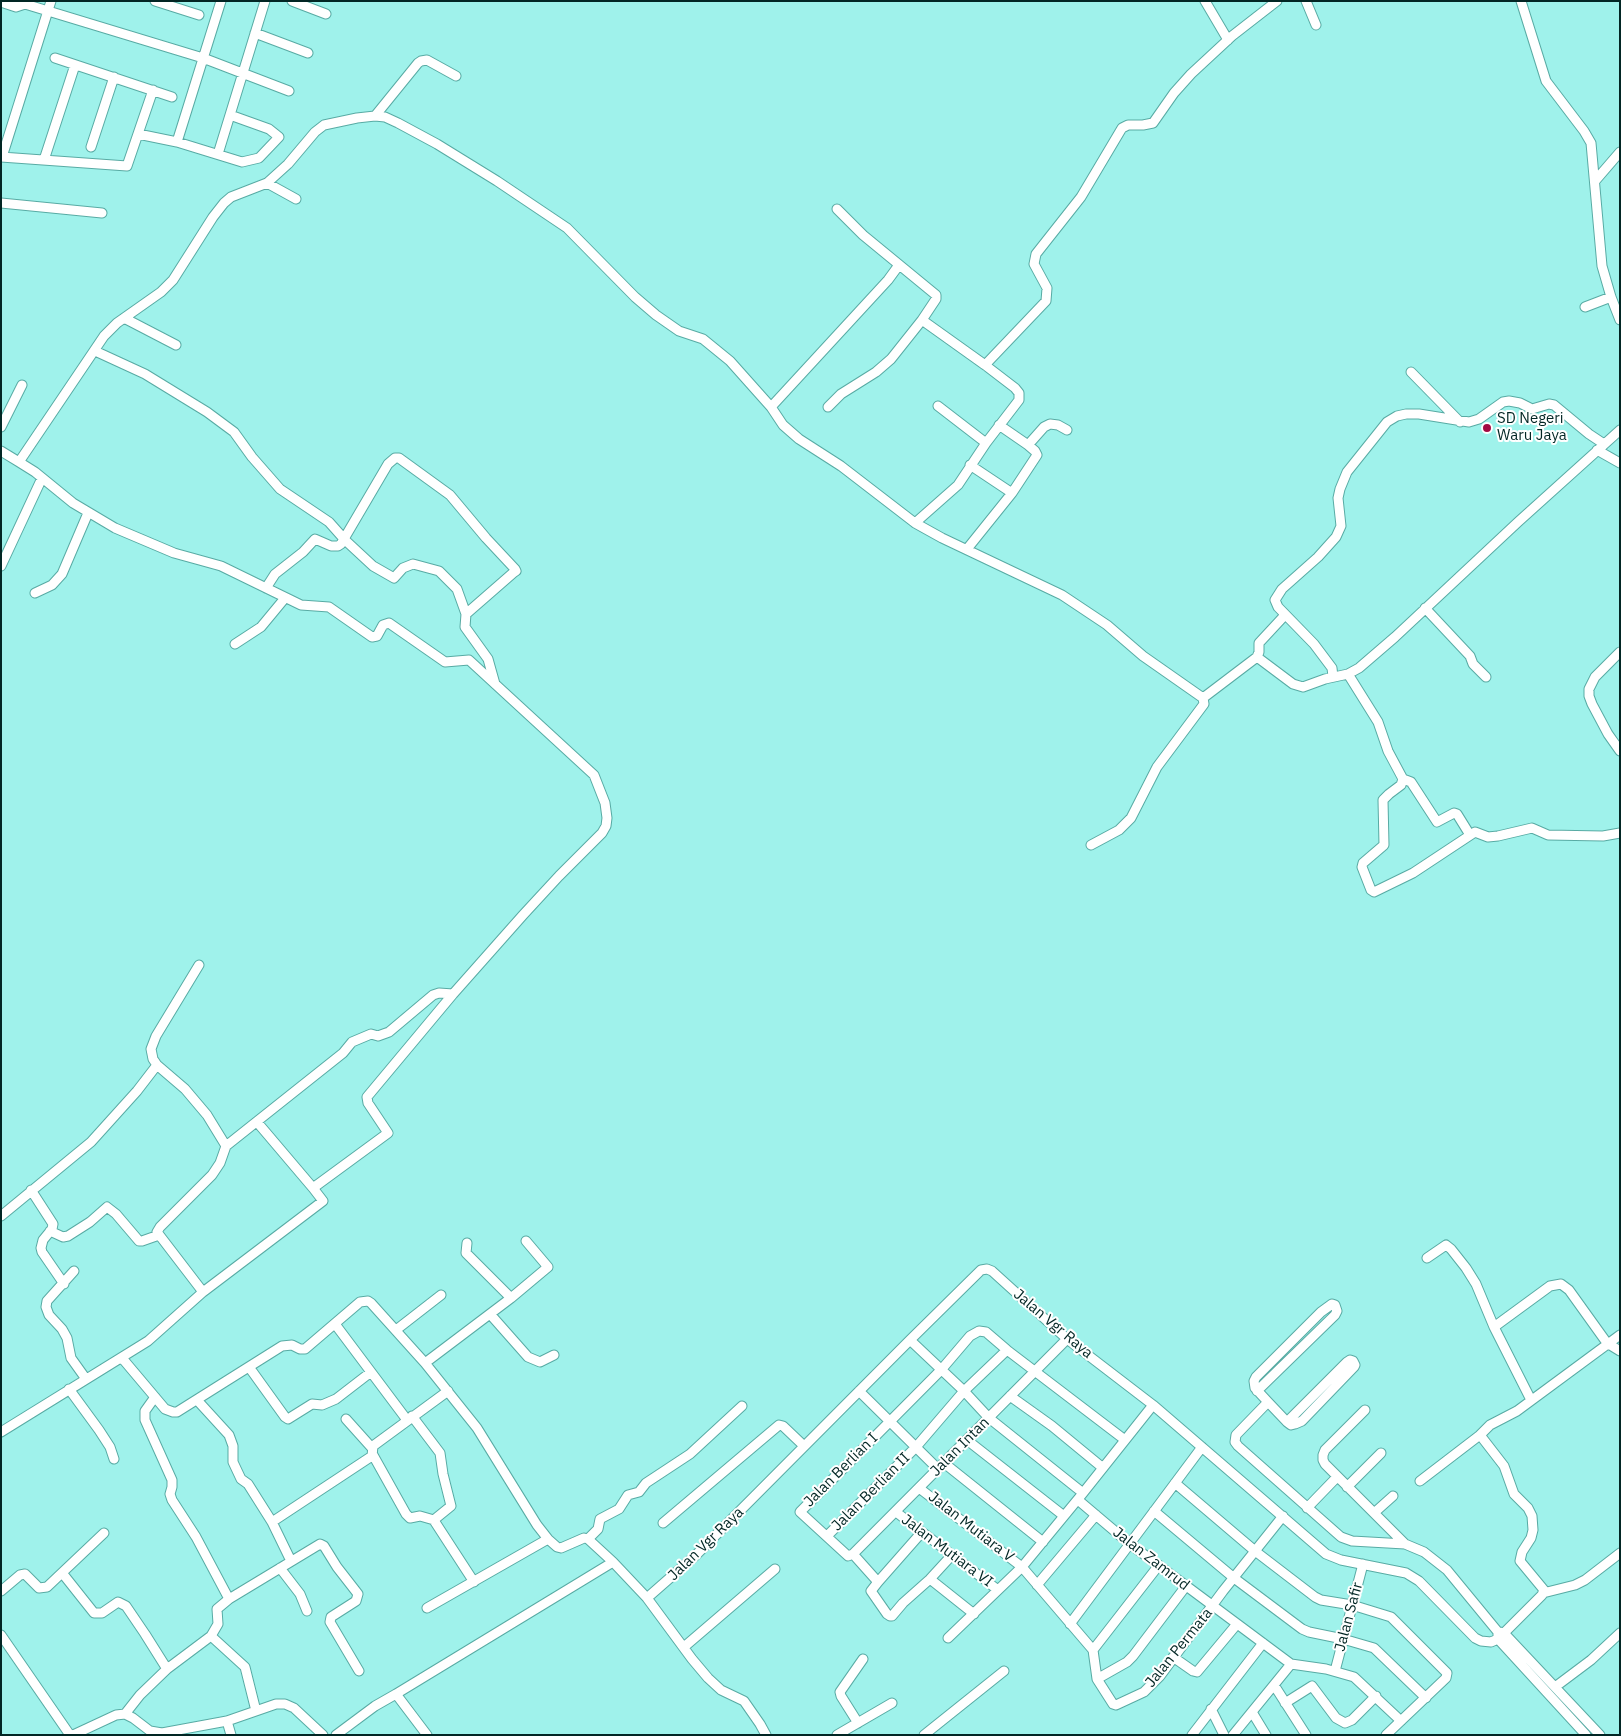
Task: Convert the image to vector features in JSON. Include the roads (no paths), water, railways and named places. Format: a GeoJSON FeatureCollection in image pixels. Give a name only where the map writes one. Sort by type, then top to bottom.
{"type":"FeatureCollection","features":[{"type":"Feature","properties":{"kind":"street"},"geometry":{"type":"LineString","coordinates":[[51,1],[2,157],[127,166],[153,90]]}},
{"type":"Feature","properties":{"kind":"street"},"geometry":{"type":"LineString","coordinates":[[154,1],[180,5],[199,15]]}},
{"type":"Feature","properties":{"kind":"street"},"geometry":{"type":"LineString","coordinates":[[178,142],[222,1]]}},
{"type":"Feature","properties":{"kind":"street"},"geometry":{"type":"LineString","coordinates":[[218,154],[265,1]]}},
{"type":"Feature","properties":{"kind":"street"},"geometry":{"type":"LineString","coordinates":[[292,1],[310,4],[326,14]]}},
{"type":"Feature","properties":{"kind":"street"},"geometry":{"type":"LineString","coordinates":[[1205,1],[1228,40]]}},
{"type":"Feature","properties":{"kind":"street"},"geometry":{"type":"LineString","coordinates":[[985,365],[1046,301],[1046,288],[1034,264],[1036,254],[1081,197],[1118,132],[1128,124],[1143,125],[1153,123],[1174,93],[1191,74],[1228,40],[1277,1]]}},
{"type":"Feature","properties":{"kind":"street"},"geometry":{"type":"LineString","coordinates":[[1306,1],[1316,25]]}},
{"type":"Feature","properties":{"kind":"street"},"geometry":{"type":"LineString","coordinates":[[1521,1],[1546,81],[1591,143],[1601,259],[1611,297],[1620,320]]}},
{"type":"Feature","properties":{"kind":"street"},"geometry":{"type":"LineString","coordinates":[[1,2],[16,7],[24,3],[48,12],[203,58],[289,91]]}},
{"type":"Feature","properties":{"kind":"street"},"geometry":{"type":"LineString","coordinates":[[255,33],[308,53]]}},
{"type":"Feature","properties":{"kind":"street"},"geometry":{"type":"LineString","coordinates":[[55,58],[172,97]]}},
{"type":"Feature","properties":{"kind":"street"},"geometry":{"type":"LineString","coordinates":[[375,116],[418,62],[427,60],[456,76]]}},
{"type":"Feature","properties":{"kind":"street"},"geometry":{"type":"LineString","coordinates":[[44,160],[75,65]]}},
{"type":"Feature","properties":{"kind":"street"},"geometry":{"type":"LineString","coordinates":[[91,146],[114,77]]}},
{"type":"Feature","properties":{"kind":"street"},"geometry":{"type":"LineString","coordinates":[[138,134],[178,142],[242,162],[259,158],[279,137],[269,129],[230,115]]}},
{"type":"Feature","properties":{"kind":"street"},"geometry":{"type":"LineString","coordinates":[[19,462],[104,336],[124,318],[161,292],[173,280],[213,217],[224,204],[231,198],[267,183],[288,164],[320,128],[329,124],[357,118],[384,117],[437,144],[567,228],[635,297],[668,325],[703,339],[730,361],[771,407],[783,425],[841,466],[915,524],[1062,595],[1107,626],[1143,656],[1203,698],[1204,704],[1171,747],[1152,776],[1131,818],[1119,830],[1091,845]]}},
{"type":"Feature","properties":{"kind":"street"},"geometry":{"type":"LineString","coordinates":[[1595,181],[1620,152]]}},
{"type":"Feature","properties":{"kind":"street"},"geometry":{"type":"LineString","coordinates":[[267,183],[296,199]]}},
{"type":"Feature","properties":{"kind":"street"},"geometry":{"type":"LineString","coordinates":[[1,203],[102,213]]}},
{"type":"Feature","properties":{"kind":"street"},"geometry":{"type":"LineString","coordinates":[[828,407],[845,390],[876,372],[891,359],[936,299],[936,295],[863,235],[837,208]]}},
{"type":"Feature","properties":{"kind":"street"},"geometry":{"type":"LineString","coordinates":[[771,407],[888,280],[899,265]]}},
{"type":"Feature","properties":{"kind":"street"},"geometry":{"type":"LineString","coordinates":[[1585,306],[1611,297]]}},
{"type":"Feature","properties":{"kind":"street"},"geometry":{"type":"LineString","coordinates":[[124,318],[176,345]]}},
{"type":"Feature","properties":{"kind":"street"},"geometry":{"type":"LineString","coordinates":[[915,524],[953,492],[970,465],[1019,400],[1015,388],[922,320]]}},
{"type":"Feature","properties":{"kind":"street"},"geometry":{"type":"LineString","coordinates":[[95,351],[145,374],[207,412],[234,432],[252,457],[280,489],[329,522],[344,540],[373,566],[394,578],[402,568],[413,564],[439,571],[457,589],[466,614],[464,627],[488,659],[495,684]]}},
{"type":"Feature","properties":{"kind":"street"},"geometry":{"type":"LineString","coordinates":[[1411,372],[1460,422]]}},
{"type":"Feature","properties":{"kind":"street"},"geometry":{"type":"LineString","coordinates":[[1,427],[22,385]]}},
{"type":"Feature","properties":{"kind":"street"},"geometry":{"type":"LineString","coordinates":[[1333,677],[1332,668],[1314,644],[1276,603],[1276,597],[1336,537],[1341,526],[1338,498],[1347,472],[1387,422],[1397,416],[1406,414],[1419,414],[1460,422],[1474,421],[1503,402],[1520,402],[1532,409],[1544,404],[1551,404],[1579,424],[1620,464]]}},
{"type":"Feature","properties":{"kind":"street"},"geometry":{"type":"LineString","coordinates":[[938,406],[986,443]]}},
{"type":"Feature","properties":{"kind":"street"},"geometry":{"type":"LineString","coordinates":[[1028,445],[1044,427],[1050,424],[1058,425],[1067,430]]}},
{"type":"Feature","properties":{"kind":"street"},"geometry":{"type":"LineString","coordinates":[[967,549],[1012,493],[1037,455],[1028,445],[999,425]]}},
{"type":"Feature","properties":{"kind":"street"},"geometry":{"type":"LineString","coordinates":[[1257,656],[1268,666],[1298,686],[1309,686],[1333,677],[1348,674],[1359,668],[1620,430]]}},
{"type":"Feature","properties":{"kind":"street"},"geometry":{"type":"LineString","coordinates":[[1,451],[42,478],[88,513],[115,528],[174,553],[221,566],[301,605],[320,605],[333,609],[372,637],[377,636],[385,624],[390,624],[444,662],[469,660],[594,775],[605,804],[607,822],[602,833],[550,885],[453,994],[368,1097],[368,1103],[388,1133],[313,1188]]}},
{"type":"Feature","properties":{"kind":"street"},"geometry":{"type":"LineString","coordinates":[[266,588],[275,574],[304,552],[315,539],[331,546],[338,546],[344,540],[388,464],[395,458],[399,458],[450,495],[516,571],[466,614]]}},
{"type":"Feature","properties":{"kind":"street"},"geometry":{"type":"LineString","coordinates":[[970,465],[1012,493]]}},
{"type":"Feature","properties":{"kind":"street"},"geometry":{"type":"LineString","coordinates":[[1,566],[42,478]]}},
{"type":"Feature","properties":{"kind":"street"},"geometry":{"type":"LineString","coordinates":[[35,593],[52,585],[62,574],[88,513]]}},
{"type":"Feature","properties":{"kind":"street"},"geometry":{"type":"LineString","coordinates":[[235,644],[261,627],[285,598]]}},
{"type":"Feature","properties":{"kind":"street"},"geometry":{"type":"LineString","coordinates":[[1425,608],[1470,656],[1473,664],[1486,678]]}},
{"type":"Feature","properties":{"kind":"street"},"geometry":{"type":"LineString","coordinates":[[1203,698],[1257,656],[1259,643],[1286,615]]}},
{"type":"Feature","properties":{"kind":"street"},"geometry":{"type":"LineString","coordinates":[[1620,652],[1595,677],[1589,688],[1589,696],[1608,734],[1620,751]]}},
{"type":"Feature","properties":{"kind":"street"},"geometry":{"type":"LineString","coordinates":[[1348,674],[1378,722],[1388,751],[1403,779],[1410,782],[1437,822],[1454,813],[1457,814],[1470,835]]}},
{"type":"Feature","properties":{"kind":"street"},"geometry":{"type":"LineString","coordinates":[[1403,779],[1401,786],[1383,800],[1384,845],[1363,863],[1362,867],[1371,890],[1374,892],[1413,873],[1475,832],[1488,837],[1532,828],[1548,835],[1603,836],[1620,833]]}},
{"type":"Feature","properties":{"kind":"street"},"geometry":{"type":"LineString","coordinates":[[199,965],[151,1048],[153,1059],[157,1065],[185,1089],[207,1115],[226,1146]]}},
{"type":"Feature","properties":{"kind":"street"},"geometry":{"type":"LineString","coordinates":[[203,1292],[157,1232],[212,1175],[220,1163],[226,1146],[343,1053],[352,1042],[371,1034],[378,1036],[389,1032],[433,995],[453,994]]}},
{"type":"Feature","properties":{"kind":"street"},"geometry":{"type":"LineString","coordinates":[[1,1216],[91,1142],[137,1091],[157,1065]]}},
{"type":"Feature","properties":{"kind":"street"},"geometry":{"type":"LineString","coordinates":[[1,1432],[148,1341],[203,1292],[323,1201],[257,1122]]}},
{"type":"Feature","properties":{"kind":"street"},"geometry":{"type":"LineString","coordinates":[[31,1190],[53,1222],[53,1227],[41,1244],[42,1252],[64,1284]]}},
{"type":"Feature","properties":{"kind":"street"},"geometry":{"type":"LineString","coordinates":[[50,1231],[63,1237],[68,1236],[90,1222],[108,1207],[139,1241],[142,1242],[159,1235]]}},
{"type":"Feature","properties":{"kind":"street"},"geometry":{"type":"LineString","coordinates":[[425,1363],[511,1298],[548,1267],[526,1240]]}},
{"type":"Feature","properties":{"kind":"street"},"geometry":{"type":"LineString","coordinates":[[467,1243],[466,1253],[511,1298]]}},
{"type":"Feature","properties":{"kind":"street"},"geometry":{"type":"LineString","coordinates":[[1427,1258],[1444,1246],[1449,1246],[1466,1268],[1476,1284],[1494,1327],[1531,1400]]}},
{"type":"Feature","properties":{"kind":"street","name":"Jalan Vgr Raya"},"geometry":{"type":"LineString","coordinates":[[647,1598],[696,1555],[981,1270],[987,1269],[992,1271],[1067,1339],[1153,1405],[1326,1554],[1340,1560],[1400,1571],[1412,1576],[1475,1638],[1486,1642],[1500,1635]]}},
{"type":"Feature","properties":{"kind":"street"},"geometry":{"type":"LineString","coordinates":[[74,1272],[48,1301],[46,1307],[49,1315],[62,1329],[71,1358],[86,1379]]}},
{"type":"Feature","properties":{"kind":"street"},"geometry":{"type":"LineString","coordinates":[[1494,1327],[1550,1286],[1561,1284],[1569,1290],[1606,1343],[1620,1351]]}},
{"type":"Feature","properties":{"kind":"street"},"geometry":{"type":"LineString","coordinates":[[396,1330],[441,1295]]}},
{"type":"Feature","properties":{"kind":"street"},"geometry":{"type":"LineString","coordinates":[[122,1358],[164,1409],[177,1412],[282,1346],[292,1345],[305,1349],[360,1302],[368,1301],[425,1363],[477,1428],[537,1525],[548,1539],[561,1548],[584,1538],[588,1539],[647,1598],[714,1685],[744,1701],[766,1735]]}},
{"type":"Feature","properties":{"kind":"street"},"geometry":{"type":"LineString","coordinates":[[1257,1391],[1334,1315],[1337,1311],[1335,1305],[1332,1304],[1322,1312],[1256,1377],[1254,1385],[1257,1391],[1287,1422],[1291,1425],[1302,1421],[1354,1367],[1353,1361],[1347,1362],[1287,1422]]}},
{"type":"Feature","properties":{"kind":"street"},"geometry":{"type":"LineString","coordinates":[[490,1314],[528,1357],[540,1362],[554,1355]]}},
{"type":"Feature","properties":{"kind":"street"},"geometry":{"type":"LineString","coordinates":[[335,1324],[371,1372],[440,1453],[451,1506],[434,1520]]}},
{"type":"Feature","properties":{"kind":"street"},"geometry":{"type":"LineString","coordinates":[[890,1422],[941,1370],[970,1336],[979,1330],[986,1332],[1006,1350],[1126,1440]]}},
{"type":"Feature","properties":{"kind":"street"},"geometry":{"type":"LineString","coordinates":[[1420,1482],[1490,1425],[1512,1414],[1606,1343],[1620,1335]]}},
{"type":"Feature","properties":{"kind":"street","name":"Jalan Intan"},"geometry":{"type":"LineString","coordinates":[[853,1554],[1067,1339]]}},
{"type":"Feature","properties":{"kind":"street","name":"Jalan Zamrud"},"geometry":{"type":"LineString","coordinates":[[910,1340],[964,1391],[989,1418],[1080,1497],[1096,1515],[1130,1544],[1291,1664],[1335,1671],[1356,1678],[1402,1721]]}},
{"type":"Feature","properties":{"kind":"street","name":"Jalan Berlian II"},"geometry":{"type":"LineString","coordinates":[[826,1536],[916,1447],[964,1391],[1006,1350]]}},
{"type":"Feature","properties":{"kind":"street"},"geometry":{"type":"LineString","coordinates":[[249,1367],[288,1419],[312,1404],[322,1405],[336,1400],[371,1372]]}},
{"type":"Feature","properties":{"kind":"street"},"geometry":{"type":"LineString","coordinates":[[69,1389],[99,1430],[110,1448],[114,1459]]}},
{"type":"Feature","properties":{"kind":"street"},"geometry":{"type":"LineString","coordinates":[[272,1522],[372,1452],[410,1418],[448,1390]]}},
{"type":"Feature","properties":{"kind":"street"},"geometry":{"type":"LineString","coordinates":[[859,1391],[916,1447],[1043,1542]]}},
{"type":"Feature","properties":{"kind":"street"},"geometry":{"type":"LineString","coordinates":[[1010,1396],[1052,1426],[1103,1468]]}},
{"type":"Feature","properties":{"kind":"street"},"geometry":{"type":"LineString","coordinates":[[155,1397],[145,1411],[145,1420],[172,1480],[170,1494],[172,1500],[196,1537],[229,1599]]}},
{"type":"Feature","properties":{"kind":"street"},"geometry":{"type":"LineString","coordinates":[[197,1400],[229,1435],[233,1446],[233,1462],[240,1479],[248,1484],[272,1522],[291,1561]]}},
{"type":"Feature","properties":{"kind":"street"},"geometry":{"type":"LineString","coordinates":[[1268,1402],[1239,1430],[1235,1442],[1307,1508],[1346,1539],[1405,1544],[1424,1552],[1441,1565],[1586,1735]]}},
{"type":"Feature","properties":{"kind":"street"},"geometry":{"type":"LineString","coordinates":[[948,1638],[1022,1567],[1153,1405]]}},
{"type":"Feature","properties":{"kind":"street"},"geometry":{"type":"LineString","coordinates":[[588,1539],[598,1529],[600,1519],[619,1509],[628,1495],[639,1492],[646,1484],[690,1454],[742,1406]]}},
{"type":"Feature","properties":{"kind":"street"},"geometry":{"type":"LineString","coordinates":[[1365,1410],[1323,1455],[1323,1460],[1337,1477],[1405,1544]]}},
{"type":"Feature","properties":{"kind":"street"},"geometry":{"type":"LineString","coordinates":[[346,1419],[372,1452],[406,1514],[410,1518],[420,1516],[434,1520],[474,1582]]}},
{"type":"Feature","properties":{"kind":"street","name":"Jalan Berlian I"},"geometry":{"type":"LineString","coordinates":[[853,1554],[848,1556],[800,1512],[890,1422]]}},
{"type":"Feature","properties":{"kind":"street"},"geometry":{"type":"LineString","coordinates":[[664,1523],[779,1425],[783,1426],[804,1446]]}},
{"type":"Feature","properties":{"kind":"street"},"geometry":{"type":"LineString","coordinates":[[1480,1434],[1504,1466],[1514,1494],[1532,1516],[1533,1530],[1531,1538],[1522,1552],[1520,1561],[1542,1587],[1543,1593]]}},
{"type":"Feature","properties":{"kind":"street"},"geometry":{"type":"LineString","coordinates":[[967,1440],[1064,1516]]}},
{"type":"Feature","properties":{"kind":"street"},"geometry":{"type":"LineString","coordinates":[[1070,1624],[1202,1447]]}},
{"type":"Feature","properties":{"kind":"street"},"geometry":{"type":"LineString","coordinates":[[1347,1486],[1381,1453]]}},
{"type":"Feature","properties":{"kind":"street"},"geometry":{"type":"LineString","coordinates":[[1307,1508],[1337,1477]]}},
{"type":"Feature","properties":{"kind":"street"},"geometry":{"type":"LineString","coordinates":[[1175,1483],[1255,1551],[1316,1597],[1321,1600],[1352,1605],[1390,1617],[1446,1671],[1446,1678],[1386,1735]]}},
{"type":"Feature","properties":{"kind":"street","name":"Jalan Mutiara V"},"geometry":{"type":"LineString","coordinates":[[919,1488],[1022,1567]]}},
{"type":"Feature","properties":{"kind":"street"},"geometry":{"type":"LineString","coordinates":[[1374,1513],[1392,1496]]}},
{"type":"Feature","properties":{"kind":"street"},"geometry":{"type":"LineString","coordinates":[[1154,1511],[1234,1578],[1302,1629],[1374,1648],[1426,1698]]}},
{"type":"Feature","properties":{"kind":"street","name":"Jalan Mutiara VI"},"geometry":{"type":"LineString","coordinates":[[896,1512],[998,1590]]}},
{"type":"Feature","properties":{"kind":"street"},"geometry":{"type":"LineString","coordinates":[[1037,1585],[1096,1515]]}},
{"type":"Feature","properties":{"kind":"street","name":"Jalan Permata"},"geometry":{"type":"LineString","coordinates":[[1093,1650],[1097,1679],[1113,1704],[1118,1705],[1144,1692],[1160,1676],[1283,1516]]}},
{"type":"Feature","properties":{"kind":"street"},"geometry":{"type":"LineString","coordinates":[[922,1532],[871,1591],[890,1616],[930,1579],[952,1555]]}},
{"type":"Feature","properties":{"kind":"street"},"geometry":{"type":"LineString","coordinates":[[1,1591],[23,1574],[27,1575],[39,1588],[48,1587],[104,1533]]}},
{"type":"Feature","properties":{"kind":"street"},"geometry":{"type":"LineString","coordinates":[[427,1608],[548,1539]]}},
{"type":"Feature","properties":{"kind":"street"},"geometry":{"type":"LineString","coordinates":[[125,1714],[140,1695],[166,1669],[211,1636],[218,1624],[217,1609],[229,1599],[320,1544],[324,1546],[337,1567],[358,1594],[356,1601],[331,1617],[330,1622],[359,1671]]}},
{"type":"Feature","properties":{"kind":"street"},"geometry":{"type":"LineString","coordinates":[[1500,1635],[1543,1593],[1575,1585],[1585,1580],[1620,1553]]}},
{"type":"Feature","properties":{"kind":"street"},"geometry":{"type":"LineString","coordinates":[[853,1554],[878,1582]]}},
{"type":"Feature","properties":{"kind":"street"},"geometry":{"type":"LineString","coordinates":[[336,1735],[375,1706],[613,1562]]}},
{"type":"Feature","properties":{"kind":"street","name":"Jalan Safir"},"geometry":{"type":"LineString","coordinates":[[1335,1671],[1363,1564]]}},
{"type":"Feature","properties":{"kind":"street"},"geometry":{"type":"LineString","coordinates":[[1022,1567],[1093,1650],[1159,1565]]}},
{"type":"Feature","properties":{"kind":"street"},"geometry":{"type":"LineString","coordinates":[[280,1568],[300,1594],[307,1611]]}},
{"type":"Feature","properties":{"kind":"street"},"geometry":{"type":"LineString","coordinates":[[684,1647],[775,1569]]}},
{"type":"Feature","properties":{"kind":"street"},"geometry":{"type":"LineString","coordinates":[[63,1574],[94,1613],[102,1613],[118,1602],[126,1606],[166,1669]]}},
{"type":"Feature","properties":{"kind":"street"},"geometry":{"type":"LineString","coordinates":[[930,1579],[974,1614]]}},
{"type":"Feature","properties":{"kind":"street"},"geometry":{"type":"LineString","coordinates":[[1097,1679],[1127,1662],[1133,1656],[1186,1586]]}},
{"type":"Feature","properties":{"kind":"street"},"geometry":{"type":"LineString","coordinates":[[1173,1657],[1197,1672],[1237,1624]]}},
{"type":"Feature","properties":{"kind":"street"},"geometry":{"type":"LineString","coordinates":[[1555,1687],[1591,1660],[1620,1633]]}},
{"type":"Feature","properties":{"kind":"street"},"geometry":{"type":"LineString","coordinates":[[1,1635],[72,1735],[116,1715],[125,1714],[150,1731],[162,1733],[227,1721],[276,1704],[285,1704],[294,1708],[324,1735]]}},
{"type":"Feature","properties":{"kind":"street"},"geometry":{"type":"LineString","coordinates":[[1500,1635],[1555,1687],[1600,1735]]}},
{"type":"Feature","properties":{"kind":"street"},"geometry":{"type":"LineString","coordinates":[[211,1636],[245,1667],[256,1711]]}},
{"type":"Feature","properties":{"kind":"street"},"geometry":{"type":"LineString","coordinates":[[1192,1735],[1263,1644]]}},
{"type":"Feature","properties":{"kind":"street"},"geometry":{"type":"LineString","coordinates":[[858,1723],[840,1692],[863,1659]]}},
{"type":"Feature","properties":{"kind":"street"},"geometry":{"type":"LineString","coordinates":[[1233,1735],[1291,1664]]}},
{"type":"Feature","properties":{"kind":"street"},"geometry":{"type":"LineString","coordinates":[[924,1735],[1004,1671]]}},
{"type":"Feature","properties":{"kind":"street"},"geometry":{"type":"LineString","coordinates":[[1274,1686],[1306,1735]]}},
{"type":"Feature","properties":{"kind":"street"},"geometry":{"type":"LineString","coordinates":[[1285,1703],[1312,1686],[1339,1721],[1345,1723],[1352,1720],[1376,1696]]}},
{"type":"Feature","properties":{"kind":"street"},"geometry":{"type":"LineString","coordinates":[[396,1694],[427,1735]]}},
{"type":"Feature","properties":{"kind":"street"},"geometry":{"type":"LineString","coordinates":[[837,1735],[892,1703]]}},
{"type":"Feature","properties":{"kind":"street"},"geometry":{"type":"LineString","coordinates":[[1211,1709],[1224,1735]]}},
{"type":"Feature","properties":{"kind":"street"},"geometry":{"type":"LineString","coordinates":[[1252,1712],[1266,1735]]}},
{"type":"Feature","properties":{"kind":"street"},"geometry":{"type":"LineString","coordinates":[[227,1721],[231,1735]]}},
{"type":"Feature","properties":{"kind":"place","name":"SD Negeri Waru Jaya"},"geometry":{"type":"Point","coordinates":[1487,428]}}]}
